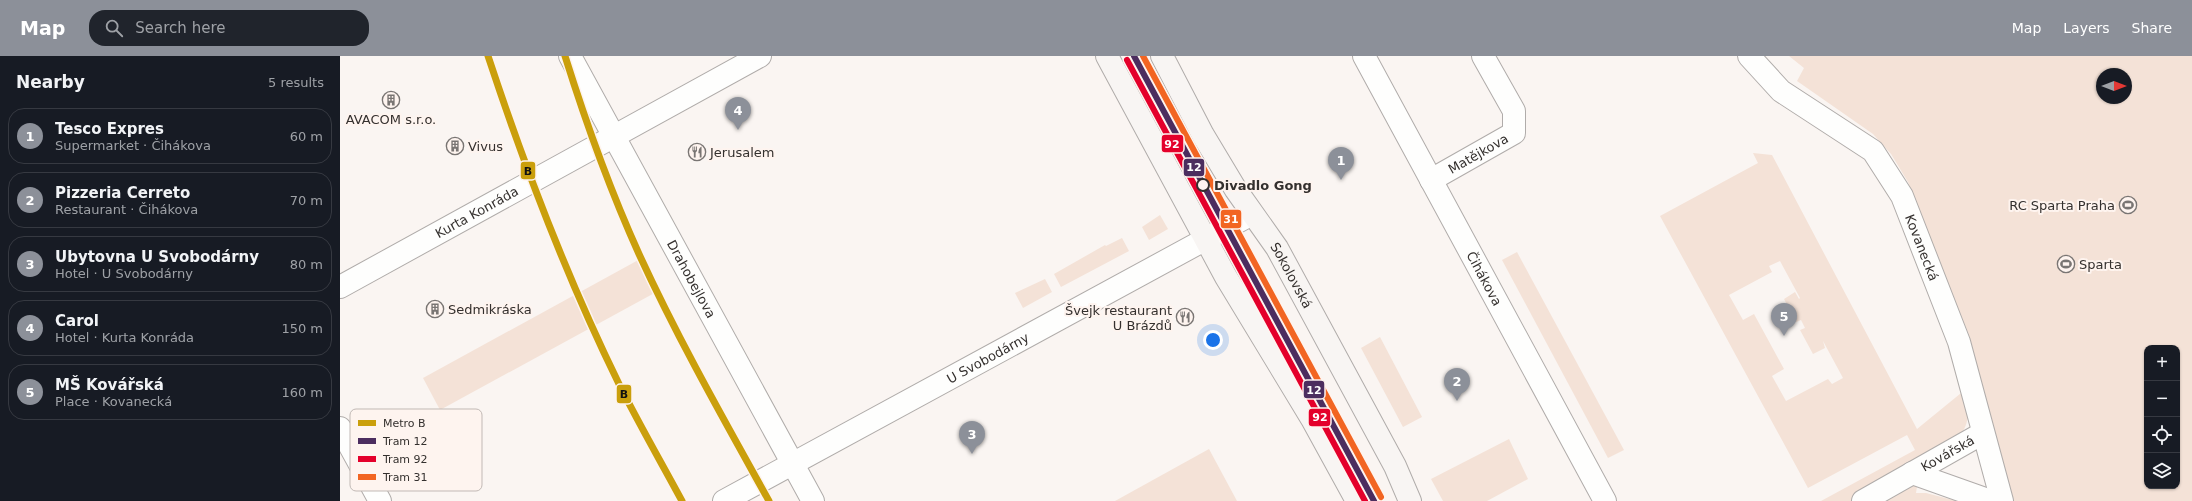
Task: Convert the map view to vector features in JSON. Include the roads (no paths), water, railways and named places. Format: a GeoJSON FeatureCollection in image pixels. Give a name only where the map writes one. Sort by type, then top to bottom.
{"type":"FeatureCollection","features":[{"type":"Feature","properties":{"kind":"main road"},"geometry":{"type":"LineString","coordinates":[[1107,56],[1226,277],[1312,419],[1357,501]]}},
{"type":"Feature","properties":{"kind":"main road","name":"Sokolovská"},"geometry":{"type":"LineString","coordinates":[[1162,56],[1203,135],[1252,214],[1277,248],[1395,466],[1410,501]]}},
{"type":"Feature","properties":{"kind":"street","name":"Drahobejlova"},"geometry":{"type":"LineString","coordinates":[[570,56],[813,501]]}},
{"type":"Feature","properties":{"kind":"street","name":"Kurta Konráda"},"geometry":{"type":"LineString","coordinates":[[340,287],[613,135],[760,56]]}},
{"type":"Feature","properties":{"kind":"street","name":"Čihákova"},"geometry":{"type":"LineString","coordinates":[[1364,56],[1604,501]]}},
{"type":"Feature","properties":{"kind":"street","name":"Matějkova"},"geometry":{"type":"LineString","coordinates":[[1431,180],[1514,133],[1514,112],[1483,56]]}},
{"type":"Feature","properties":{"kind":"street","name":"Kovanecká"},"geometry":{"type":"LineString","coordinates":[[1749,56],[1781,91],[1873,151],[1902,196],[1959,342],[2002,501]]}},
{"type":"Feature","properties":{"kind":"street","name":"U Svobodárny"},"geometry":{"type":"LineString","coordinates":[[724,501],[793,462],[1252,214]]}},
{"type":"Feature","properties":{"kind":"street"},"geometry":{"type":"LineString","coordinates":[[340,428],[350,446]]}},
{"type":"Feature","properties":{"kind":"street","name":"Kovářská"},"geometry":{"type":"LineString","coordinates":[[1863,501],[1983,433]]}},
{"type":"Feature","properties":{"kind":"street","name":"Kovářská"},"geometry":{"type":"LineString","coordinates":[[1912,473],[1991,501]]}},
{"type":"Feature","properties":{"kind":"street"},"geometry":{"type":"LineString","coordinates":[[375,491],[380,501]]}},
{"type":"Feature","properties":{"kind":"metro line","name":"B"},"geometry":{"type":"LineString","coordinates":[[488,56],[532,181],[564,263],[619,384],[682,501]]}},
{"type":"Feature","properties":{"kind":"metro line","name":"B"},"geometry":{"type":"LineString","coordinates":[[565,56],[599,156],[639,254],[685,348],[769,501]]}},
{"type":"Feature","properties":{"kind":"tram line","name":"12"},"geometry":{"type":"LineString","coordinates":[[1134,56],[1374,501]]}},
{"type":"Feature","properties":{"kind":"tram line","name":"31"},"geometry":{"type":"LineString","coordinates":[[1143,56],[1381,497]]}},
{"type":"Feature","properties":{"kind":"tram line","name":"92"},"geometry":{"type":"LineString","coordinates":[[1127,60],[1365,501]]}},
{"type":"Feature","properties":{"kind":"place","name":"AVACOM s.r.o."},"geometry":{"type":"Point","coordinates":[391,100]}},
{"type":"Feature","properties":{"kind":"place","name":"Carol"},"geometry":{"type":"Point","coordinates":[738,130]}},
{"type":"Feature","properties":{"kind":"place","name":"Vivus"},"geometry":{"type":"Point","coordinates":[455,146]}},
{"type":"Feature","properties":{"kind":"place","name":"Jerusalem"},"geometry":{"type":"Point","coordinates":[697,152]}},
{"type":"Feature","properties":{"kind":"place","name":"Tesco Expres"},"geometry":{"type":"Point","coordinates":[1341,180]}},
{"type":"Feature","properties":{"kind":"place","name":"Divadlo Gong"},"geometry":{"type":"Point","coordinates":[1203,185]}},
{"type":"Feature","properties":{"kind":"place","name":"RC Sparta Praha"},"geometry":{"type":"Point","coordinates":[2128,205]}},
{"type":"Feature","properties":{"kind":"place","name":"Sparta"},"geometry":{"type":"Point","coordinates":[2066,264]}},
{"type":"Feature","properties":{"kind":"place","name":"Sedmikráska"},"geometry":{"type":"Point","coordinates":[435,309]}},
{"type":"Feature","properties":{"kind":"place","name":"Švejk restaurant U Brázdů"},"geometry":{"type":"Point","coordinates":[1185,317]}},
{"type":"Feature","properties":{"kind":"place","name":"MŠ Kovářská"},"geometry":{"type":"Point","coordinates":[1784,336]}},
{"type":"Feature","properties":{"kind":"place","name":"Pizzeria Cerreto"},"geometry":{"type":"Point","coordinates":[1457,401]}},
{"type":"Feature","properties":{"kind":"place","name":"Ubytovna U Svobodárny"},"geometry":{"type":"Point","coordinates":[972,454]}}]}
